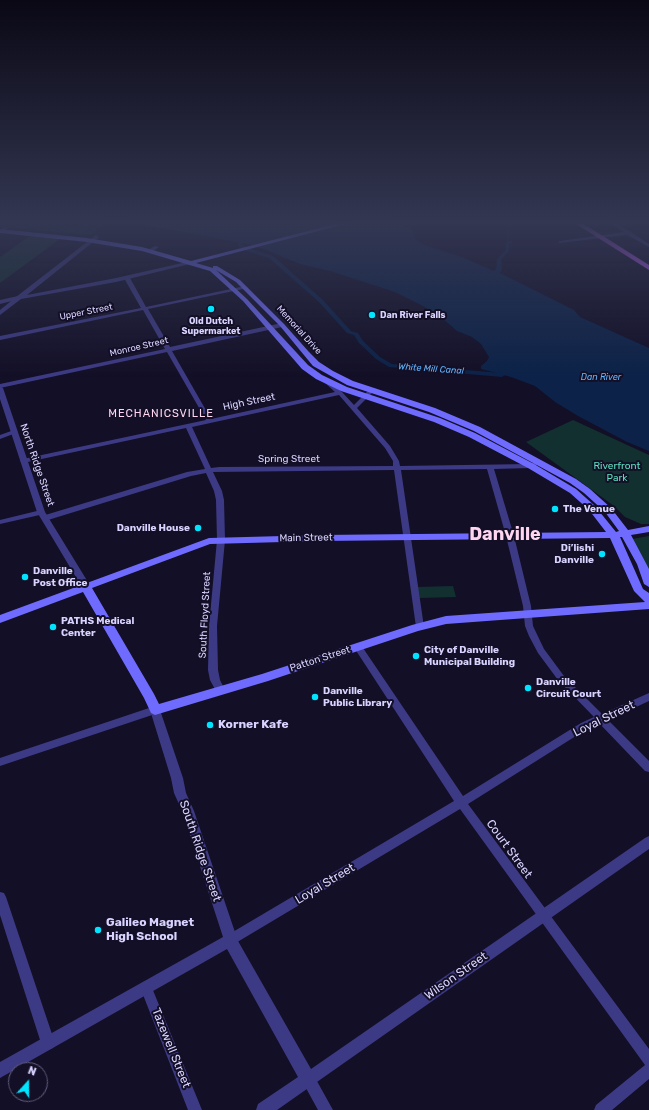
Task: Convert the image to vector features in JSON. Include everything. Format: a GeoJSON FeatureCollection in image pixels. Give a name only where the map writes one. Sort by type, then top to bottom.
{"type":"FeatureCollection","features":[{"type":"Feature","properties":{"kind":"main road","name":"Memorial Drive"},"geometry":{"type":"LineString","coordinates":[[217,274],[236,290],[305,367],[327,382],[437,420],[482,440],[559,482],[584,500],[604,521],[614,535],[639,591],[649,599]]}},
{"type":"Feature","properties":{"kind":"main road","name":"Memorial Drive"},"geometry":{"type":"LineString","coordinates":[[227,274],[246,288],[282,325],[306,354],[322,369],[338,378],[448,416],[492,436],[573,481],[587,491],[608,510],[626,534],[642,564],[649,584]]}},
{"type":"Feature","properties":{"kind":"main road","name":"Main Street"},"geometry":{"type":"LineString","coordinates":[[0,619],[201,543],[221,540],[614,535],[649,529]]}},
{"type":"Feature","properties":{"kind":"main road","name":"South Ridge Street"},"geometry":{"type":"LineString","coordinates":[[86,587],[150,697],[155,710]]}},
{"type":"Feature","properties":{"kind":"main road","name":"Patton Street"},"geometry":{"type":"LineString","coordinates":[[155,710],[264,678],[420,626],[446,620],[649,605]]}},
{"type":"Feature","properties":{"kind":"street"},"geometry":{"type":"LineString","coordinates":[[0,313],[49,274]]}},
{"type":"Feature","properties":{"kind":"street"},"geometry":{"type":"LineString","coordinates":[[0,302],[127,278],[139,274]]}},
{"type":"Feature","properties":{"kind":"street"},"geometry":{"type":"LineString","coordinates":[[127,278],[209,420]]}},
{"type":"Feature","properties":{"kind":"street","name":"Upper Street"},"geometry":{"type":"LineString","coordinates":[[0,338],[246,288]]}},
{"type":"Feature","properties":{"kind":"street","name":"Monroe Street"},"geometry":{"type":"LineString","coordinates":[[0,387],[282,325]]}},
{"type":"Feature","properties":{"kind":"street"},"geometry":{"type":"LineString","coordinates":[[327,382],[354,408],[388,447],[396,461],[420,626]]}},
{"type":"Feature","properties":{"kind":"street","name":"North Ridge Street"},"geometry":{"type":"LineString","coordinates":[[0,387],[23,461],[43,515],[86,587]]}},
{"type":"Feature","properties":{"kind":"street"},"geometry":{"type":"LineString","coordinates":[[354,408],[367,397],[372,390]]}},
{"type":"Feature","properties":{"kind":"street","name":"High Street"},"geometry":{"type":"LineString","coordinates":[[23,461],[340,393]]}},
{"type":"Feature","properties":{"kind":"street"},"geometry":{"type":"LineString","coordinates":[[437,420],[448,416]]}},
{"type":"Feature","properties":{"kind":"street","name":"South Floyd Street"},"geometry":{"type":"LineString","coordinates":[[188,425],[218,491],[221,540],[213,626],[213,670],[215,680],[220,690]]}},
{"type":"Feature","properties":{"kind":"street"},"geometry":{"type":"LineString","coordinates":[[0,437],[14,432]]}},
{"type":"Feature","properties":{"kind":"street","name":"Spring Street"},"geometry":{"type":"LineString","coordinates":[[0,522],[43,515],[208,470],[490,467],[531,466],[539,462]]}},
{"type":"Feature","properties":{"kind":"street"},"geometry":{"type":"LineString","coordinates":[[490,467],[510,536],[533,636],[541,651],[561,678],[649,768]]}},
{"type":"Feature","properties":{"kind":"street","name":"Court Street"},"geometry":{"type":"LineString","coordinates":[[358,647],[461,803],[649,1060]]}},
{"type":"Feature","properties":{"kind":"street","name":"Loyal Street"},"geometry":{"type":"LineString","coordinates":[[0,1070],[230,940],[461,803],[584,726],[649,696]]}},
{"type":"Feature","properties":{"kind":"street","name":"Patton Street"},"geometry":{"type":"LineString","coordinates":[[0,762],[155,710]]}},
{"type":"Feature","properties":{"kind":"street","name":"South Ridge Street"},"geometry":{"type":"LineString","coordinates":[[155,710],[177,778],[180,793],[188,811],[230,940],[326,1110]]}},
{"type":"Feature","properties":{"kind":"street","name":"Wilson Street"},"geometry":{"type":"LineString","coordinates":[[264,1110],[649,842]]}},
{"type":"Feature","properties":{"kind":"street"},"geometry":{"type":"LineString","coordinates":[[0,897],[48,1043]]}},
{"type":"Feature","properties":{"kind":"street","name":"Tazewell Street"},"geometry":{"type":"LineString","coordinates":[[146,987],[195,1110]]}},
{"type":"Feature","properties":{"kind":"street"},"geometry":{"type":"LineString","coordinates":[[601,1110],[649,1070]]}},
{"type":"Feature","properties":{"kind":"green space"},"geometry":{"type":"Polygon","coordinates":[[[0,274],[13,274],[0,283],[0,274]]]}},
{"type":"Feature","properties":{"kind":"green space","name":"Riverfront Park"},"geometry":{"type":"Polygon","coordinates":[[[573,420],[649,455],[649,524],[641,524],[625,517],[614,506],[526,442],[573,420]]]}},
{"type":"Feature","properties":{"kind":"green space"},"geometry":{"type":"Polygon","coordinates":[[[649,536],[649,571],[632,539],[649,536]]]}},
{"type":"Feature","properties":{"kind":"green space"},"geometry":{"type":"Polygon","coordinates":[[[453,586],[456,597],[419,598],[417,587],[453,586]]]}},
{"type":"Feature","properties":{"kind":"water","name":"Dan River"},"geometry":{"type":"Polygon","coordinates":[[[339,274],[502,274],[574,310],[580,317],[649,348],[649,451],[627,442],[578,416],[555,402],[535,386],[511,377],[481,369],[481,366],[489,357],[481,344],[472,337],[457,331],[441,317],[423,306],[395,292],[339,274]]]}},
{"type":"Feature","properties":{"kind":"waterway","name":"White Mill Canal"},"geometry":{"type":"LineString","coordinates":[[290,274],[321,301],[349,332],[356,334],[361,342],[378,358],[391,366],[502,375]]}},
{"type":"Feature","properties":{"kind":"place","name":"Old Dutch Supermarket"},"geometry":{"type":"Point","coordinates":[211,309]}},
{"type":"Feature","properties":{"kind":"place","name":"Dan River Falls"},"geometry":{"type":"Point","coordinates":[372,315]}},
{"type":"Feature","properties":{"kind":"place","name":"The Venue"},"geometry":{"type":"Point","coordinates":[555,509]}},
{"type":"Feature","properties":{"kind":"place","name":"Danville House"},"geometry":{"type":"Point","coordinates":[198,528]}},
{"type":"Feature","properties":{"kind":"place","name":"Di’lishi Danville"},"geometry":{"type":"Point","coordinates":[602,554]}},
{"type":"Feature","properties":{"kind":"place","name":"Danville Post Office"},"geometry":{"type":"Point","coordinates":[25,577]}},
{"type":"Feature","properties":{"kind":"place","name":"PATHS Medical Center"},"geometry":{"type":"Point","coordinates":[53,627]}},
{"type":"Feature","properties":{"kind":"place","name":"City of Danville Municipal Building"},"geometry":{"type":"Point","coordinates":[416,656]}},
{"type":"Feature","properties":{"kind":"place","name":"Danville Circuit Court"},"geometry":{"type":"Point","coordinates":[528,688]}},
{"type":"Feature","properties":{"kind":"place","name":"Danville Public Library"},"geometry":{"type":"Point","coordinates":[315,697]}},
{"type":"Feature","properties":{"kind":"place","name":"Korner Kafe"},"geometry":{"type":"Point","coordinates":[210,725]}},
{"type":"Feature","properties":{"kind":"place","name":"Galileo Magnet High School"},"geometry":{"type":"Point","coordinates":[98,930]}},
{"type":"Feature","properties":{"kind":"district","name":"MECHANICSVILLE"},"geometry":{"type":"Point","coordinates":[161,414]}},
{"type":"Feature","properties":{"kind":"district","name":"Danville"},"geometry":{"type":"Point","coordinates":[505,535]}}]}
